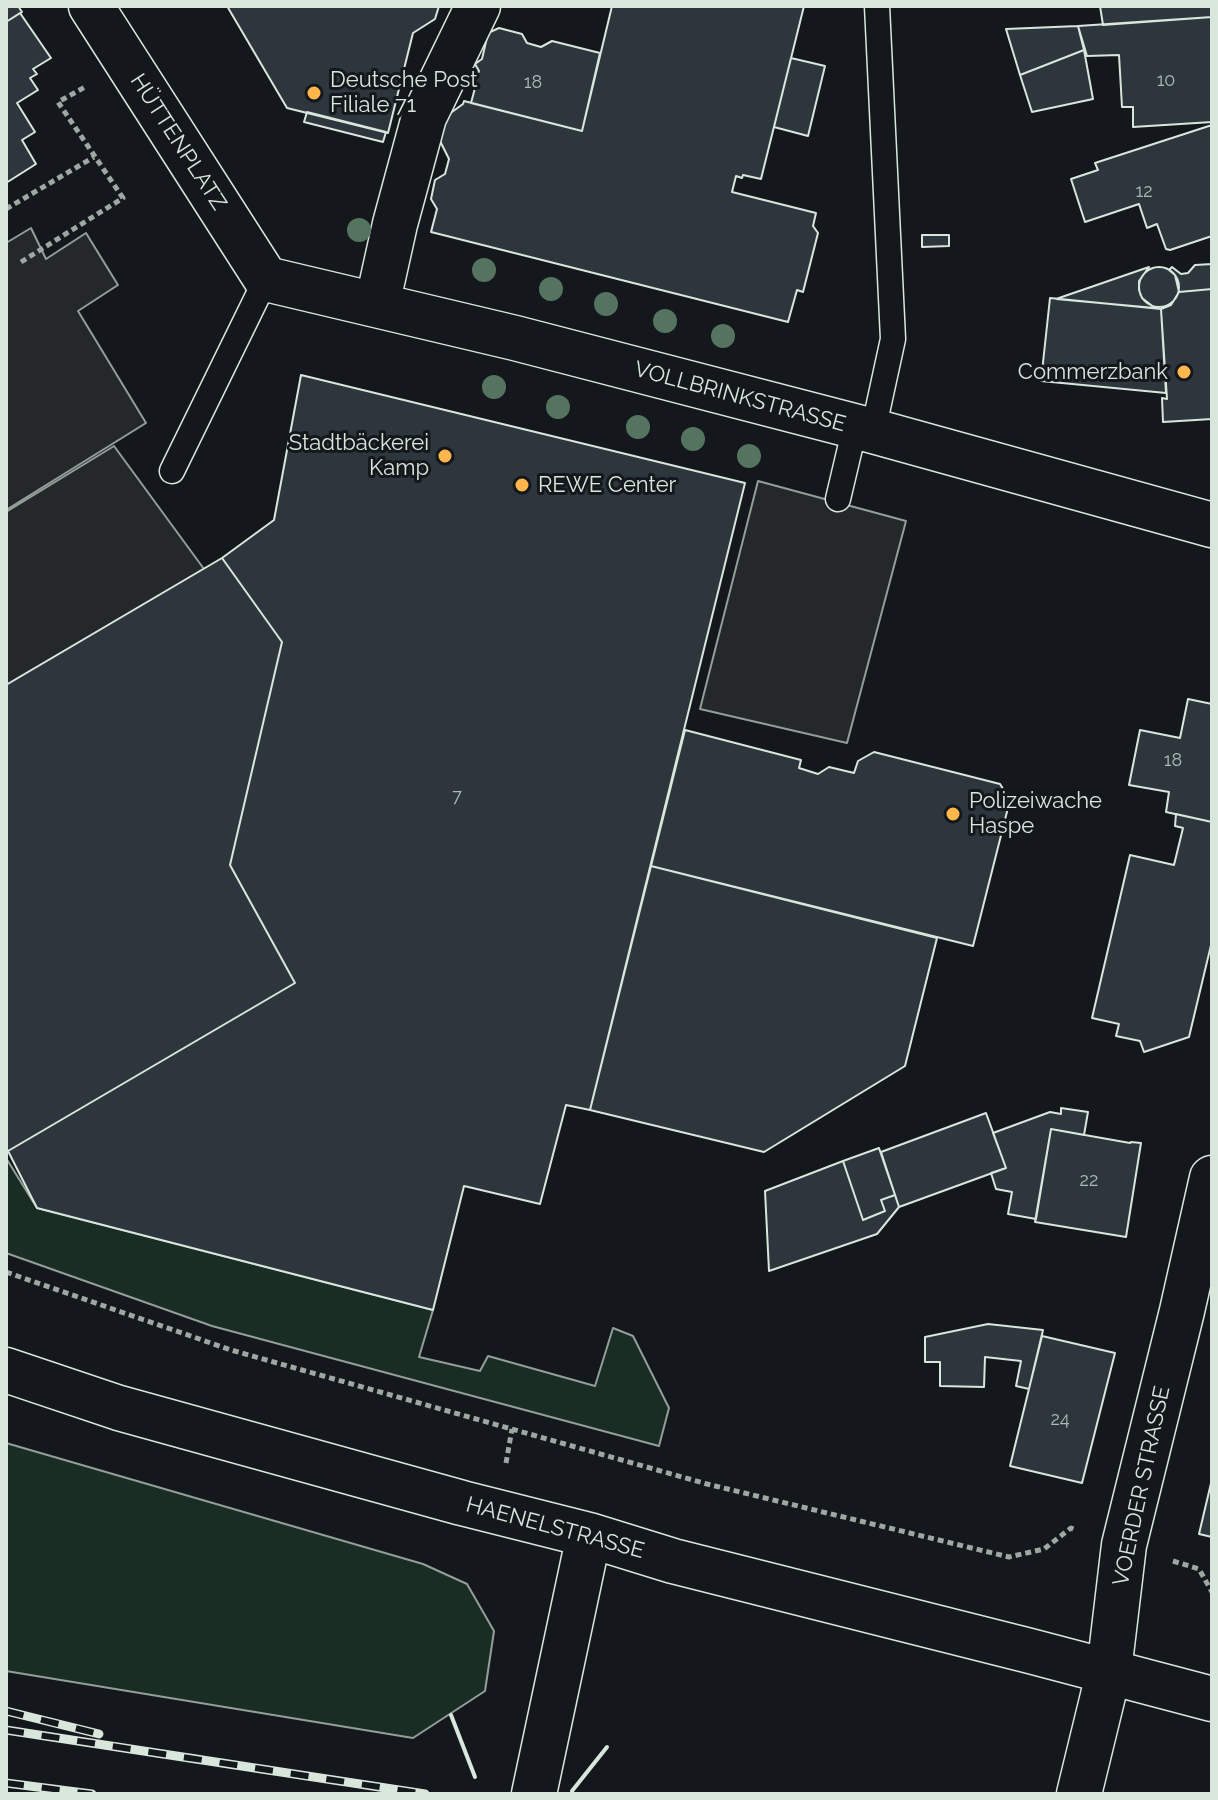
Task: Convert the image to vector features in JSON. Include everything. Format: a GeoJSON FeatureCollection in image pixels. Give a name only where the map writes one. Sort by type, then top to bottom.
{"type":"FeatureCollection","features":[{"type":"Feature","properties":{"kind":"street","name":"HÜTTENPLATZ"},"geometry":{"type":"LineString","coordinates":[[91,6],[266,279]]}},
{"type":"Feature","properties":{"kind":"street"},"geometry":{"type":"LineString","coordinates":[[377,305],[424,117],[478,6]]}},
{"type":"Feature","properties":{"kind":"street","name":"VOLLBRINKSTRASSE"},"geometry":{"type":"LineString","coordinates":[[266,279],[515,338],[864,429],[1212,525]]}},
{"type":"Feature","properties":{"kind":"street","name":"VOERDER STRASSE"},"geometry":{"type":"LineString","coordinates":[[1079,1794],[1109,1671],[1124,1545],[1212,1178]]}},
{"type":"Feature","properties":{"kind":"street","name":"HAENELSTRASSE"},"geometry":{"type":"LineString","coordinates":[[6,1370],[119,1408],[589,1535],[673,1561],[1212,1699]]}},
{"type":"Feature","properties":{"kind":"street"},"geometry":{"type":"LineString","coordinates":[[534,1794],[589,1535]]}},
{"type":"Feature","properties":{"kind":"lane"},"geometry":{"type":"LineString","coordinates":[[838,499],[893,339],[877,6]]}},
{"type":"Feature","properties":{"kind":"lane"},"geometry":{"type":"LineString","coordinates":[[172,471],[266,279]]}},
{"type":"Feature","properties":{"kind":"path"},"geometry":{"type":"LineString","coordinates":[[21,262],[123,198],[58,102],[126,61]]}},
{"type":"Feature","properties":{"kind":"path"},"geometry":{"type":"LineString","coordinates":[[6,209],[94,157]]}},
{"type":"Feature","properties":{"kind":"path"},"geometry":{"type":"LineString","coordinates":[[6,1272],[231,1350],[707,1484],[1009,1557],[1044,1549]]}},
{"type":"Feature","properties":{"kind":"green space"},"geometry":{"type":"Polygon","coordinates":[[[6,1158],[37,1208],[433,1310],[419,1357],[480,1371],[488,1356],[595,1386],[613,1328],[633,1336],[669,1408],[659,1446],[212,1326],[6,1253],[6,1158]]]}},
{"type":"Feature","properties":{"kind":"green space"},"geometry":{"type":"Polygon","coordinates":[[[6,1443],[423,1564],[467,1584],[494,1631],[485,1691],[413,1738],[6,1671],[6,1443]]]}},
{"type":"Feature","properties":{"kind":"shaded area"},"geometry":{"type":"Polygon","coordinates":[[[31,228],[46,259],[86,233],[118,285],[78,311],[146,423],[6,510],[6,243],[31,228]]]}},
{"type":"Feature","properties":{"kind":"shaded area"},"geometry":{"type":"Polygon","coordinates":[[[114,446],[204,569],[6,685],[6,512],[114,446]]]}},
{"type":"Feature","properties":{"kind":"shaded area"},"geometry":{"type":"Polygon","coordinates":[[[758,481],[906,521],[847,743],[700,709],[758,481]]]}},
{"type":"Feature","properties":{"kind":"building"},"geometry":{"type":"Polygon","coordinates":[[[6,6],[18,6],[22,12],[6,22],[6,6]]]}},
{"type":"Feature","properties":{"kind":"building"},"geometry":{"type":"Polygon","coordinates":[[[227,6],[439,6],[435,19],[413,33],[388,133],[287,108],[227,6]]]}},
{"type":"Feature","properties":{"kind":"building"},"geometry":{"type":"Polygon","coordinates":[[[612,6],[804,6],[761,179],[736,176],[732,192],[816,213],[813,226],[818,233],[803,292],[797,290],[788,322],[431,232],[437,209],[431,199],[435,180],[445,174],[449,159],[439,139],[445,117],[464,101],[582,131],[612,6]]]}},
{"type":"Feature","properties":{"kind":"building"},"geometry":{"type":"Polygon","coordinates":[[[1100,6],[1212,6],[1212,17],[1103,25],[1100,6]]]}},
{"type":"Feature","properties":{"kind":"building"},"geometry":{"type":"Polygon","coordinates":[[[20,13],[51,58],[33,69],[37,74],[30,78],[38,90],[17,103],[35,132],[22,140],[36,164],[6,183],[6,22],[20,13]]]}},
{"type":"Feature","properties":{"kind":"building"},"geometry":{"type":"Polygon","coordinates":[[[1212,17],[1212,122],[1133,127],[1133,107],[1122,107],[1119,55],[1087,56],[1078,26],[1212,17]]]}},
{"type":"Feature","properties":{"kind":"building"},"geometry":{"type":"Polygon","coordinates":[[[1078,26],[1084,50],[1020,75],[1006,29],[1078,26]]]}},
{"type":"Feature","properties":{"kind":"building"},"geometry":{"type":"Polygon","coordinates":[[[499,28],[522,34],[527,43],[541,47],[552,41],[600,53],[582,131],[471,103],[475,88],[470,79],[477,76],[479,71],[475,64],[482,59],[488,33],[499,28]]]}},
{"type":"Feature","properties":{"kind":"building"},"geometry":{"type":"Polygon","coordinates":[[[1084,50],[1093,99],[1032,112],[1020,75],[1084,50]]]}},
{"type":"Feature","properties":{"kind":"building"},"geometry":{"type":"Polygon","coordinates":[[[791,58],[825,66],[808,136],[774,127],[791,58]]]}},
{"type":"Feature","properties":{"kind":"building"},"geometry":{"type":"Polygon","coordinates":[[[307,112],[386,132],[383,142],[304,122],[307,112]]]}},
{"type":"Feature","properties":{"kind":"building"},"geometry":{"type":"Polygon","coordinates":[[[1212,125],[1212,236],[1166,249],[1157,224],[1147,228],[1139,204],[1085,222],[1071,179],[1098,170],[1095,163],[1212,125]]]}},
{"type":"Feature","properties":{"kind":"building"},"geometry":{"type":"Polygon","coordinates":[[[922,235],[949,235],[949,246],[922,247],[922,235]]]}},
{"type":"Feature","properties":{"kind":"building"},"geometry":{"type":"Polygon","coordinates":[[[1212,264],[1212,289],[1179,292],[1175,275],[1169,270],[1172,267],[1181,274],[1188,273],[1195,265],[1212,264]]]}},
{"type":"Feature","properties":{"kind":"building"},"geometry":{"type":"Polygon","coordinates":[[[1149,267],[1139,281],[1139,290],[1142,298],[1155,308],[1056,299],[1149,267]]]}},
{"type":"Feature","properties":{"kind":"building"},"geometry":{"type":"Polygon","coordinates":[[[1159,267],[1173,273],[1179,287],[1173,301],[1159,307],[1145,301],[1139,287],[1145,273],[1159,267]]]}},
{"type":"Feature","properties":{"kind":"building"},"geometry":{"type":"Polygon","coordinates":[[[1212,289],[1212,419],[1163,422],[1162,398],[1167,399],[1161,309],[1171,305],[1179,292],[1212,289]]]}},
{"type":"Feature","properties":{"kind":"building"},"geometry":{"type":"Polygon","coordinates":[[[1050,298],[1161,309],[1166,393],[1041,381],[1050,298]]]}},
{"type":"Feature","properties":{"kind":"building"},"geometry":{"type":"Polygon","coordinates":[[[301,375],[745,483],[590,1110],[566,1105],[540,1204],[464,1186],[433,1310],[37,1208],[8,1151],[295,983],[230,865],[282,642],[222,558],[274,520],[301,375]]]}},
{"type":"Feature","properties":{"kind":"building"},"geometry":{"type":"Polygon","coordinates":[[[222,558],[282,642],[230,865],[295,983],[8,1151],[6,685],[222,558]]]}},
{"type":"Feature","properties":{"kind":"building"},"geometry":{"type":"Polygon","coordinates":[[[1188,699],[1212,704],[1212,822],[1166,812],[1169,792],[1129,785],[1140,730],[1180,738],[1188,699]]]}},
{"type":"Feature","properties":{"kind":"building"},"geometry":{"type":"Polygon","coordinates":[[[685,730],[801,760],[799,768],[818,774],[829,767],[854,773],[858,761],[874,752],[1000,784],[1010,800],[973,946],[651,866],[685,730]]]}},
{"type":"Feature","properties":{"kind":"building"},"geometry":{"type":"Polygon","coordinates":[[[1176,814],[1212,822],[1212,941],[1189,1037],[1144,1052],[1140,1041],[1116,1036],[1119,1024],[1092,1018],[1130,855],[1174,865],[1183,828],[1175,826],[1176,814]]]}},
{"type":"Feature","properties":{"kind":"building"},"geometry":{"type":"Polygon","coordinates":[[[651,866],[937,938],[905,1066],[764,1152],[590,1110],[651,866]]]}},
{"type":"Feature","properties":{"kind":"building"},"geometry":{"type":"Polygon","coordinates":[[[1061,1108],[1088,1112],[1084,1135],[1051,1129],[1036,1219],[1008,1214],[1012,1192],[996,1189],[991,1173],[1006,1168],[993,1133],[1050,1112],[1061,1114],[1061,1108]]]}},
{"type":"Feature","properties":{"kind":"building"},"geometry":{"type":"Polygon","coordinates":[[[986,1113],[1006,1168],[899,1207],[881,1152],[986,1113]]]}},
{"type":"Feature","properties":{"kind":"building"},"geometry":{"type":"Polygon","coordinates":[[[1051,1129],[1141,1143],[1126,1237],[1035,1222],[1051,1129]]]}},
{"type":"Feature","properties":{"kind":"building"},"geometry":{"type":"Polygon","coordinates":[[[879,1148],[895,1195],[881,1200],[885,1211],[863,1220],[843,1161],[879,1148]]]}},
{"type":"Feature","properties":{"kind":"building"},"geometry":{"type":"Polygon","coordinates":[[[843,1161],[863,1220],[885,1211],[881,1200],[895,1195],[899,1207],[877,1234],[769,1271],[765,1191],[843,1161]]]}},
{"type":"Feature","properties":{"kind":"building"},"geometry":{"type":"Polygon","coordinates":[[[988,1324],[1043,1330],[1029,1389],[1016,1386],[1021,1361],[985,1357],[984,1387],[940,1386],[940,1362],[925,1362],[925,1337],[988,1324]]]}},
{"type":"Feature","properties":{"kind":"building"},"geometry":{"type":"Polygon","coordinates":[[[1042,1336],[1115,1353],[1082,1483],[1010,1466],[1042,1336]]]}},
{"type":"Feature","properties":{"kind":"building"},"geometry":{"type":"Polygon","coordinates":[[[1212,1479],[1212,1537],[1199,1534],[1212,1479]]]}},
{"type":"Feature","properties":{"kind":"railway"},"geometry":{"type":"LineString","coordinates":[[6,1711],[99,1734]]}},
{"type":"Feature","properties":{"kind":"railway"},"geometry":{"type":"LineString","coordinates":[[6,1730],[425,1794]]}},
{"type":"Feature","properties":{"kind":"railway"},"geometry":{"type":"LineString","coordinates":[[6,1783],[92,1794]]}},
{"type":"Feature","properties":{"kind":"wall"},"geometry":{"type":"LineString","coordinates":[[451,1715],[475,1777]]}},
{"type":"Feature","properties":{"kind":"wall"},"geometry":{"type":"LineString","coordinates":[[572,1791],[607,1747]]}},
{"type":"Feature","properties":{"kind":"place","name":"Deutsche Post Filiale 71"},"geometry":{"type":"Point","coordinates":[314,93]}},
{"type":"Feature","properties":{"kind":"place","name":"Commerzbank"},"geometry":{"type":"Point","coordinates":[1184,372]}},
{"type":"Feature","properties":{"kind":"place","name":"Stadtbäckerei Kamp"},"geometry":{"type":"Point","coordinates":[445,456]}},
{"type":"Feature","properties":{"kind":"place","name":"REWE Center"},"geometry":{"type":"Point","coordinates":[522,485]}},
{"type":"Feature","properties":{"kind":"place","name":"Polizeiwache Haspe"},"geometry":{"type":"Point","coordinates":[953,814]}}]}
